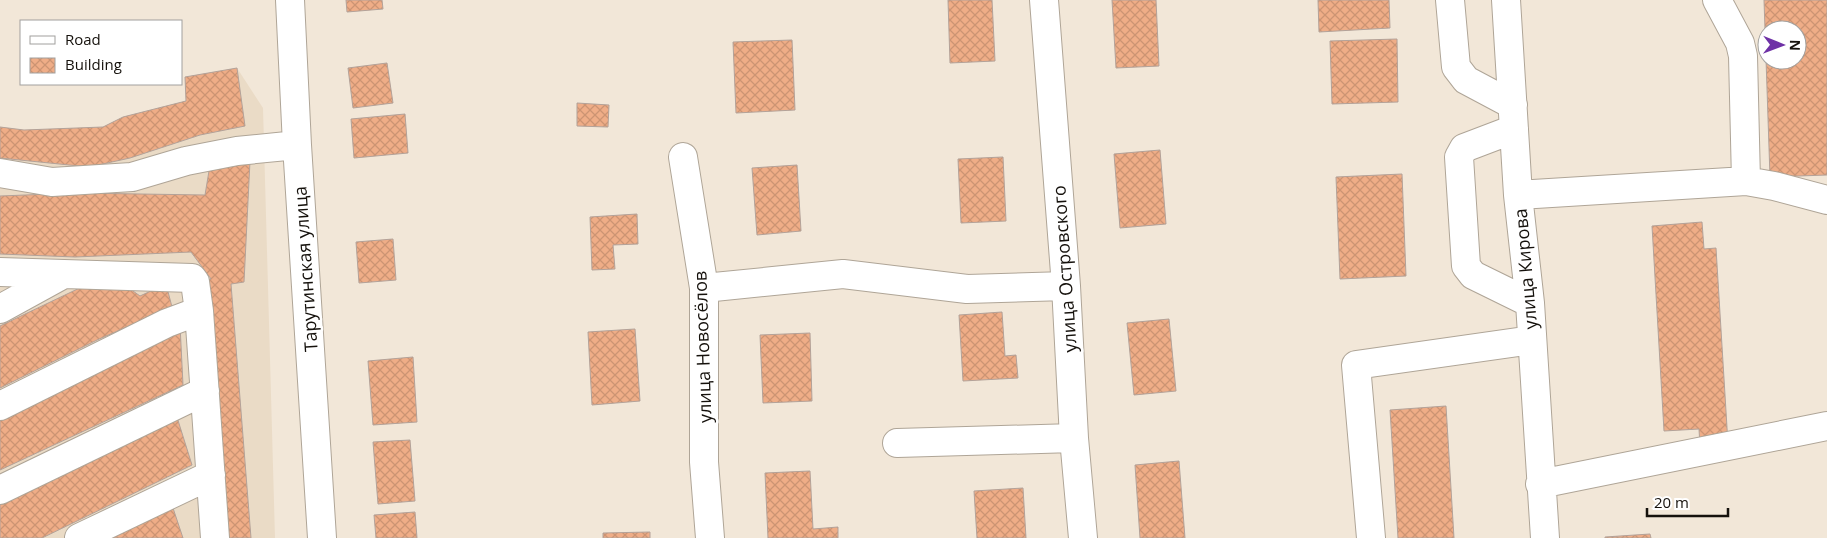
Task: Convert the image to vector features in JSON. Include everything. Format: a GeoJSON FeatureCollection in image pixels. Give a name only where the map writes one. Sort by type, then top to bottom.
{"type":"FeatureCollection","features":[{"type":"Feature","properties":{"kind":"street","name":"Тарутинская улица"},"geometry":{"type":"LineString","coordinates":[[290,0],[297,145],[322,538]]}},
{"type":"Feature","properties":{"kind":"street","name":"улица Островского"},"geometry":{"type":"LineString","coordinates":[[1044,0],[1066,286],[1074,438],[1083,538]]}},
{"type":"Feature","properties":{"kind":"street"},"geometry":{"type":"LineString","coordinates":[[1450,0],[1456,67],[1466,80],[1514,117],[1464,148],[1459,157],[1466,266],[1472,275],[1530,303]]}},
{"type":"Feature","properties":{"kind":"street","name":"улица Кирова"},"geometry":{"type":"LineString","coordinates":[[1506,0],[1518,195],[1530,303],[1540,484],[1545,538]]}},
{"type":"Feature","properties":{"kind":"street"},"geometry":{"type":"LineString","coordinates":[[1717,0],[1740,43],[1743,56],[1746,181]]}},
{"type":"Feature","properties":{"kind":"street"},"geometry":{"type":"LineString","coordinates":[[0,173],[52,182],[132,177],[186,161],[236,151],[297,145]]}},
{"type":"Feature","properties":{"kind":"street","name":"улица Новосёлов"},"geometry":{"type":"LineString","coordinates":[[683,157],[704,288],[704,462],[710,538]]}},
{"type":"Feature","properties":{"kind":"street"},"geometry":{"type":"LineString","coordinates":[[1518,195],[1746,181],[1774,186],[1827,200]]}},
{"type":"Feature","properties":{"kind":"street"},"geometry":{"type":"LineString","coordinates":[[0,272],[192,278],[195,282],[199,311],[216,538]]}},
{"type":"Feature","properties":{"kind":"street"},"geometry":{"type":"LineString","coordinates":[[0,309],[64,273]]}},
{"type":"Feature","properties":{"kind":"street"},"geometry":{"type":"LineString","coordinates":[[704,288],[843,274],[967,289],[1066,286]]}},
{"type":"Feature","properties":{"kind":"street"},"geometry":{"type":"LineString","coordinates":[[0,406],[167,323],[199,311]]}},
{"type":"Feature","properties":{"kind":"street"},"geometry":{"type":"LineString","coordinates":[[1371,538],[1356,365],[1532,340]]}},
{"type":"Feature","properties":{"kind":"street"},"geometry":{"type":"LineString","coordinates":[[0,490],[204,391]]}},
{"type":"Feature","properties":{"kind":"street"},"geometry":{"type":"LineString","coordinates":[[1540,484],[1827,426]]}},
{"type":"Feature","properties":{"kind":"street"},"geometry":{"type":"LineString","coordinates":[[897,444],[1074,438]]}},
{"type":"Feature","properties":{"kind":"street"},"geometry":{"type":"LineString","coordinates":[[79,538],[211,475]]}},
{"type":"Feature","properties":{"kind":"shaded area"},"geometry":{"type":"Polygon","coordinates":[[[237,68],[263,108],[275,538],[0,538],[0,127],[24,130],[103,127],[123,117],[186,101],[185,77],[237,68]]]}},
{"type":"Feature","properties":{"kind":"building"},"geometry":{"type":"Polygon","coordinates":[[[346,0],[382,0],[383,9],[347,12],[346,0]]]}},
{"type":"Feature","properties":{"kind":"building"},"geometry":{"type":"Polygon","coordinates":[[[948,0],[992,0],[995,61],[950,63],[948,0]]]}},
{"type":"Feature","properties":{"kind":"building"},"geometry":{"type":"Polygon","coordinates":[[[1112,0],[1156,0],[1159,66],[1116,68],[1112,0]]]}},
{"type":"Feature","properties":{"kind":"building"},"geometry":{"type":"Polygon","coordinates":[[[1318,0],[1389,0],[1390,28],[1319,32],[1318,0]]]}},
{"type":"Feature","properties":{"kind":"building"},"geometry":{"type":"Polygon","coordinates":[[[1764,0],[1827,0],[1827,175],[1770,177],[1766,70],[1807,70],[1807,20],[1765,20],[1764,0]]]}},
{"type":"Feature","properties":{"kind":"building"},"geometry":{"type":"Polygon","coordinates":[[[1397,39],[1398,102],[1332,104],[1330,41],[1397,39]]]}},
{"type":"Feature","properties":{"kind":"building"},"geometry":{"type":"Polygon","coordinates":[[[792,40],[795,110],[736,113],[733,42],[792,40]]]}},
{"type":"Feature","properties":{"kind":"building"},"geometry":{"type":"Polygon","coordinates":[[[387,63],[393,103],[353,108],[348,68],[387,63]]]}},
{"type":"Feature","properties":{"kind":"building"},"geometry":{"type":"Polygon","coordinates":[[[237,68],[245,126],[200,135],[130,158],[89,167],[0,158],[0,127],[24,130],[103,127],[123,117],[186,101],[185,77],[237,68]]]}},
{"type":"Feature","properties":{"kind":"building"},"geometry":{"type":"Polygon","coordinates":[[[577,103],[609,105],[608,127],[577,126],[577,103]]]}},
{"type":"Feature","properties":{"kind":"building"},"geometry":{"type":"Polygon","coordinates":[[[405,114],[408,153],[354,158],[351,119],[405,114]]]}},
{"type":"Feature","properties":{"kind":"building"},"geometry":{"type":"Polygon","coordinates":[[[1160,150],[1166,224],[1120,228],[1114,154],[1160,150]]]}},
{"type":"Feature","properties":{"kind":"building"},"geometry":{"type":"Polygon","coordinates":[[[1003,157],[1006,221],[961,223],[958,159],[1003,157]]]}},
{"type":"Feature","properties":{"kind":"building"},"geometry":{"type":"Polygon","coordinates":[[[250,161],[244,282],[231,284],[251,538],[224,538],[199,280],[211,279],[191,252],[75,257],[0,254],[0,196],[76,193],[205,195],[210,165],[250,161]]]}},
{"type":"Feature","properties":{"kind":"building"},"geometry":{"type":"Polygon","coordinates":[[[797,165],[801,231],[757,235],[752,168],[797,165]]]}},
{"type":"Feature","properties":{"kind":"building"},"geometry":{"type":"Polygon","coordinates":[[[1402,174],[1406,276],[1340,279],[1336,177],[1402,174]]]}},
{"type":"Feature","properties":{"kind":"building"},"geometry":{"type":"Polygon","coordinates":[[[637,214],[638,244],[613,245],[615,269],[592,270],[590,217],[637,214]]]}},
{"type":"Feature","properties":{"kind":"building"},"geometry":{"type":"Polygon","coordinates":[[[1702,222],[1704,249],[1716,248],[1728,444],[1700,446],[1699,429],[1664,431],[1652,226],[1702,222]]]}},
{"type":"Feature","properties":{"kind":"building"},"geometry":{"type":"Polygon","coordinates":[[[393,239],[396,280],[359,283],[356,242],[393,239]]]}},
{"type":"Feature","properties":{"kind":"building"},"geometry":{"type":"Polygon","coordinates":[[[127,280],[133,291],[140,296],[166,284],[172,307],[97,340],[0,388],[0,326],[88,284],[127,280]]]}},
{"type":"Feature","properties":{"kind":"building"},"geometry":{"type":"Polygon","coordinates":[[[1002,312],[1005,356],[1016,355],[1018,378],[963,381],[959,315],[1002,312]]]}},
{"type":"Feature","properties":{"kind":"building"},"geometry":{"type":"Polygon","coordinates":[[[1169,319],[1176,391],[1134,395],[1127,323],[1169,319]]]}},
{"type":"Feature","properties":{"kind":"building"},"geometry":{"type":"Polygon","coordinates":[[[180,325],[183,385],[0,470],[0,415],[180,325]]]}},
{"type":"Feature","properties":{"kind":"building"},"geometry":{"type":"Polygon","coordinates":[[[635,329],[640,401],[592,405],[588,332],[635,329]]]}},
{"type":"Feature","properties":{"kind":"building"},"geometry":{"type":"Polygon","coordinates":[[[810,333],[812,401],[763,403],[760,335],[810,333]]]}},
{"type":"Feature","properties":{"kind":"building"},"geometry":{"type":"Polygon","coordinates":[[[413,357],[417,422],[373,425],[368,361],[413,357]]]}},
{"type":"Feature","properties":{"kind":"building"},"geometry":{"type":"Polygon","coordinates":[[[1446,406],[1454,538],[1398,538],[1390,410],[1446,406]]]}},
{"type":"Feature","properties":{"kind":"building"},"geometry":{"type":"Polygon","coordinates":[[[176,414],[192,465],[42,538],[0,538],[0,500],[176,414]]]}},
{"type":"Feature","properties":{"kind":"building"},"geometry":{"type":"Polygon","coordinates":[[[410,440],[415,501],[378,504],[373,442],[410,440]]]}},
{"type":"Feature","properties":{"kind":"building"},"geometry":{"type":"Polygon","coordinates":[[[1179,461],[1185,538],[1140,538],[1135,465],[1179,461]]]}},
{"type":"Feature","properties":{"kind":"building"},"geometry":{"type":"Polygon","coordinates":[[[810,471],[813,529],[838,527],[838,538],[768,538],[765,473],[810,471]]]}},
{"type":"Feature","properties":{"kind":"building"},"geometry":{"type":"Polygon","coordinates":[[[1023,488],[1026,538],[977,538],[974,491],[1023,488]]]}},
{"type":"Feature","properties":{"kind":"building"},"geometry":{"type":"Polygon","coordinates":[[[173,508],[183,538],[107,538],[173,508]]]}},
{"type":"Feature","properties":{"kind":"building"},"geometry":{"type":"Polygon","coordinates":[[[415,512],[417,538],[376,538],[374,515],[415,512]]]}},
{"type":"Feature","properties":{"kind":"building"},"geometry":{"type":"Polygon","coordinates":[[[650,532],[650,538],[603,538],[603,533],[650,532]]]}},
{"type":"Feature","properties":{"kind":"building"},"geometry":{"type":"Polygon","coordinates":[[[1650,534],[1651,538],[1605,538],[1605,537],[1650,534]]]}}]}
